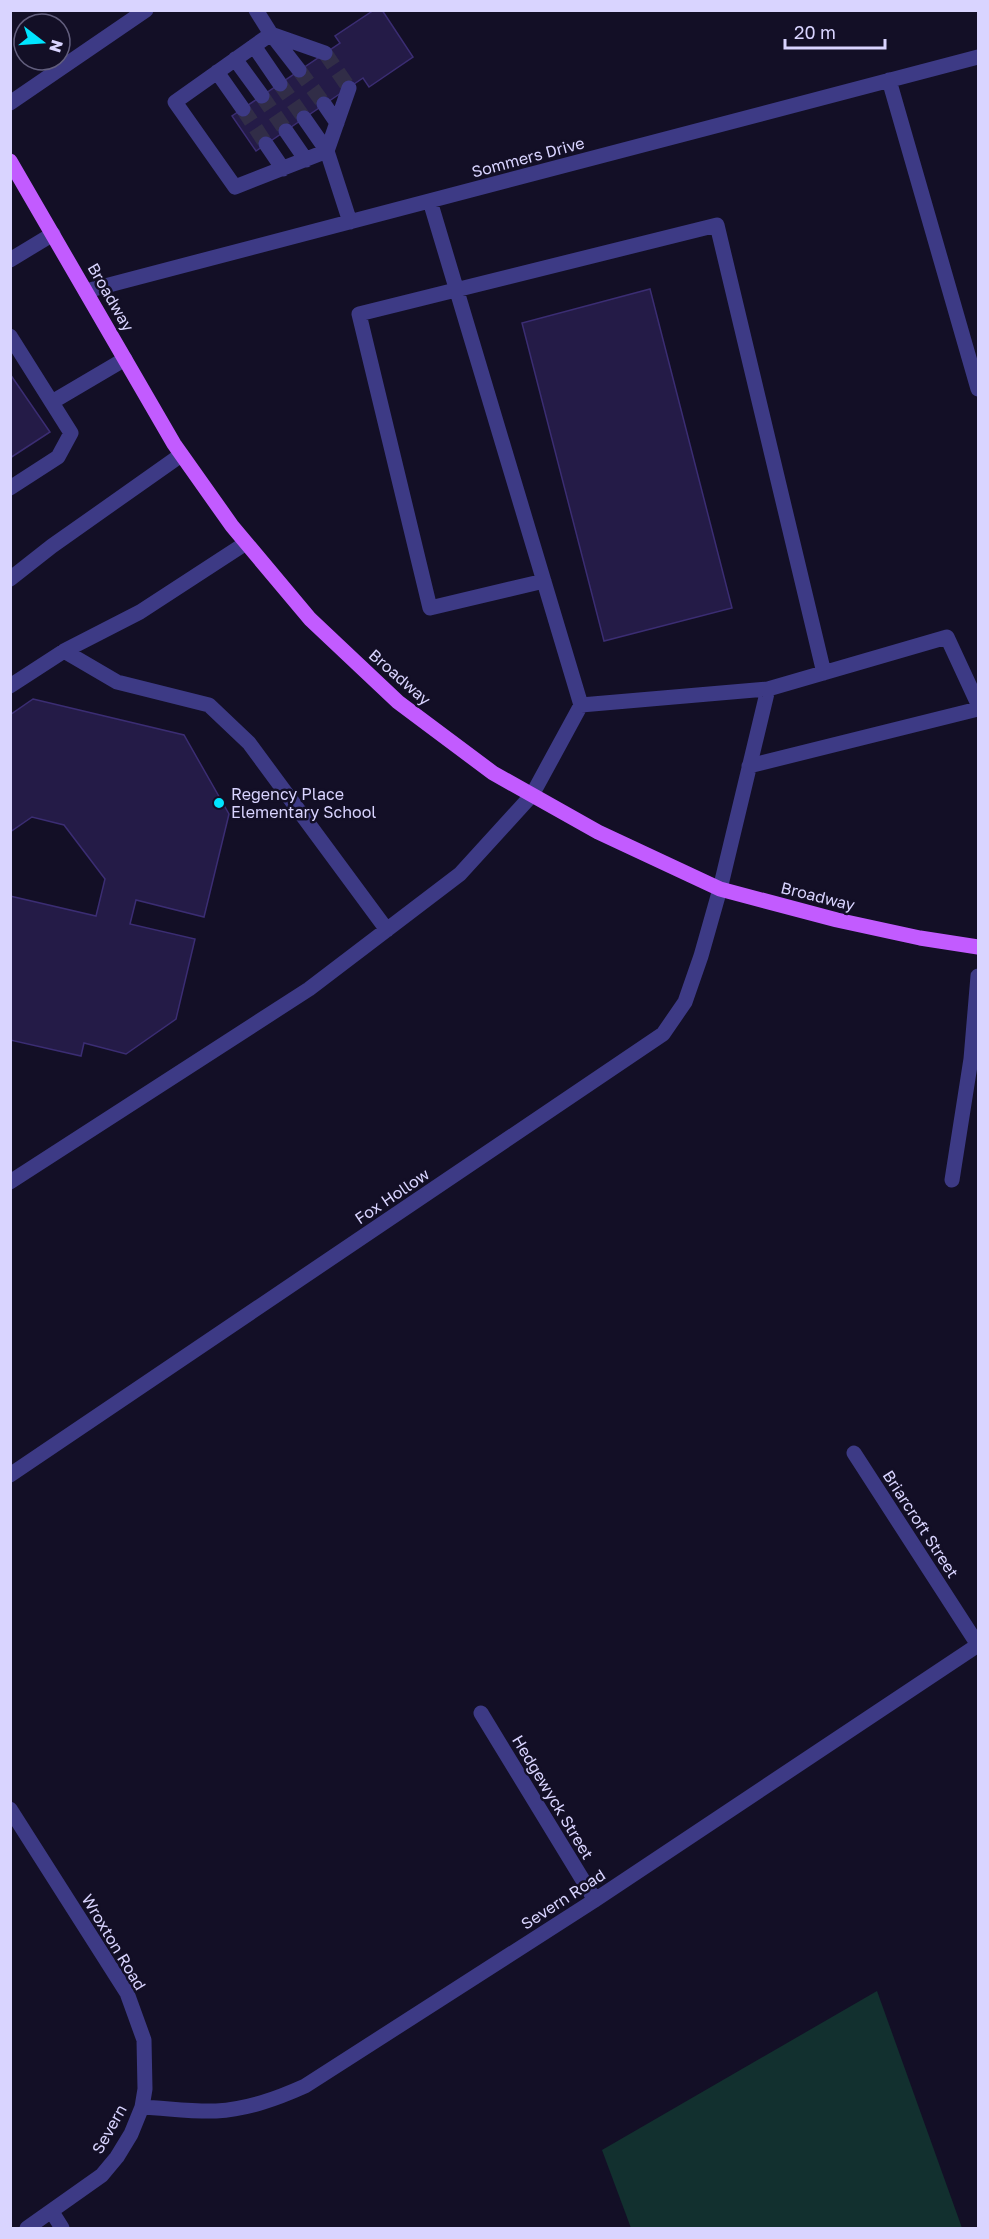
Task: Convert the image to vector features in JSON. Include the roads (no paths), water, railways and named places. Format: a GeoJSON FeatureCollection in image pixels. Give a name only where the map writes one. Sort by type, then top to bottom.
{"type":"FeatureCollection","features":[{"type":"Feature","properties":{"kind":"main road","name":"Broadway"},"geometry":{"type":"LineString","coordinates":[[10,160],[182,455],[232,526],[310,619],[398,702],[492,772],[598,832],[720,889],[837,920],[920,938],[978,947]]}},
{"type":"Feature","properties":{"kind":"street"},"geometry":{"type":"LineString","coordinates":[[10,103],[146,10]]}},
{"type":"Feature","properties":{"kind":"street"},"geometry":{"type":"LineString","coordinates":[[256,10],[299,70]]}},
{"type":"Feature","properties":{"kind":"street"},"geometry":{"type":"LineString","coordinates":[[272,34],[175,102],[236,187],[327,152]]}},
{"type":"Feature","properties":{"kind":"street"},"geometry":{"type":"LineString","coordinates":[[272,34],[325,53]]}},
{"type":"Feature","properties":{"kind":"street"},"geometry":{"type":"LineString","coordinates":[[254,46],[280,84]]}},
{"type":"Feature","properties":{"kind":"street","name":"Sommers Drive"},"geometry":{"type":"LineString","coordinates":[[86,291],[978,57]]}},
{"type":"Feature","properties":{"kind":"street"},"geometry":{"type":"LineString","coordinates":[[235,59],[262,96]]}},
{"type":"Feature","properties":{"kind":"street"},"geometry":{"type":"LineString","coordinates":[[217,72],[243,109]]}},
{"type":"Feature","properties":{"kind":"street"},"geometry":{"type":"LineString","coordinates":[[890,80],[978,389]]}},
{"type":"Feature","properties":{"kind":"street"},"geometry":{"type":"LineString","coordinates":[[327,152],[349,88]]}},
{"type":"Feature","properties":{"kind":"street"},"geometry":{"type":"LineString","coordinates":[[324,104],[337,123]]}},
{"type":"Feature","properties":{"kind":"street"},"geometry":{"type":"LineString","coordinates":[[304,118],[327,152],[350,222]]}},
{"type":"Feature","properties":{"kind":"street"},"geometry":{"type":"LineString","coordinates":[[286,131],[306,160]]}},
{"type":"Feature","properties":{"kind":"street"},"geometry":{"type":"LineString","coordinates":[[266,144],[283,169]]}},
{"type":"Feature","properties":{"kind":"street"},"geometry":{"type":"LineString","coordinates":[[10,1182],[309,989],[460,874],[532,795],[581,705],[430,201]]}},
{"type":"Feature","properties":{"kind":"street"},"geometry":{"type":"LineString","coordinates":[[543,581],[430,608],[359,314],[717,225],[824,673]]}},
{"type":"Feature","properties":{"kind":"street"},"geometry":{"type":"LineString","coordinates":[[10,260],[53,234]]}},
{"type":"Feature","properties":{"kind":"street"},"geometry":{"type":"LineString","coordinates":[[10,336],[71,433],[58,457],[10,488]]}},
{"type":"Feature","properties":{"kind":"street"},"geometry":{"type":"LineString","coordinates":[[52,402],[125,359]]}},
{"type":"Feature","properties":{"kind":"street"},"geometry":{"type":"LineString","coordinates":[[10,579],[52,546],[182,455]]}},
{"type":"Feature","properties":{"kind":"street"},"geometry":{"type":"LineString","coordinates":[[10,686],[64,651],[140,612],[246,543]]}},
{"type":"Feature","properties":{"kind":"street"},"geometry":{"type":"LineString","coordinates":[[581,705],[768,689],[947,637],[978,704]]}},
{"type":"Feature","properties":{"kind":"street"},"geometry":{"type":"LineString","coordinates":[[64,651],[117,682],[209,705],[249,743],[387,930]]}},
{"type":"Feature","properties":{"kind":"street","name":"Fox Hollow"},"geometry":{"type":"LineString","coordinates":[[10,1475],[663,1034],[685,1002],[701,956],[720,889],[768,689]]}},
{"type":"Feature","properties":{"kind":"street"},"geometry":{"type":"LineString","coordinates":[[749,765],[978,709]]}},
{"type":"Feature","properties":{"kind":"street"},"geometry":{"type":"LineString","coordinates":[[952,1180],[975,1049],[978,976]]}},
{"type":"Feature","properties":{"kind":"street","name":"Briarcroft Street"},"geometry":{"type":"LineString","coordinates":[[854,1453],[978,1645]]}},
{"type":"Feature","properties":{"kind":"street","name":"Severn Road"},"geometry":{"type":"LineString","coordinates":[[142,2107],[215,2111],[245,2108],[305,2086],[595,1900],[978,1645]]}},
{"type":"Feature","properties":{"kind":"street","name":"Hedgewyck Street"},"geometry":{"type":"LineString","coordinates":[[480,1713],[595,1900]]}},
{"type":"Feature","properties":{"kind":"street","name":"Wroxton Road"},"geometry":{"type":"LineString","coordinates":[[10,1809],[127,1993],[144,2040],[145,2089],[142,2107]]}},
{"type":"Feature","properties":{"kind":"street","name":"Severn"},"geometry":{"type":"LineString","coordinates":[[52,2212],[102,2175],[131,2134],[142,2107]]}},
{"type":"Feature","properties":{"kind":"street"},"geometry":{"type":"LineString","coordinates":[[27,2229],[52,2212],[62,2229]]}},
{"type":"Feature","properties":{"kind":"tunnel"},"geometry":{"type":"LineString","coordinates":[[325,53],[349,88]]}},
{"type":"Feature","properties":{"kind":"tunnel"},"geometry":{"type":"LineString","coordinates":[[299,70],[324,104]]}},
{"type":"Feature","properties":{"kind":"tunnel"},"geometry":{"type":"LineString","coordinates":[[280,84],[304,118]]}},
{"type":"Feature","properties":{"kind":"tunnel"},"geometry":{"type":"LineString","coordinates":[[262,96],[286,131]]}},
{"type":"Feature","properties":{"kind":"tunnel"},"geometry":{"type":"LineString","coordinates":[[243,109],[266,144]]}},
{"type":"Feature","properties":{"kind":"place","name":"Regency Place Elementary School"},"geometry":{"type":"Point","coordinates":[219,803]}}]}
